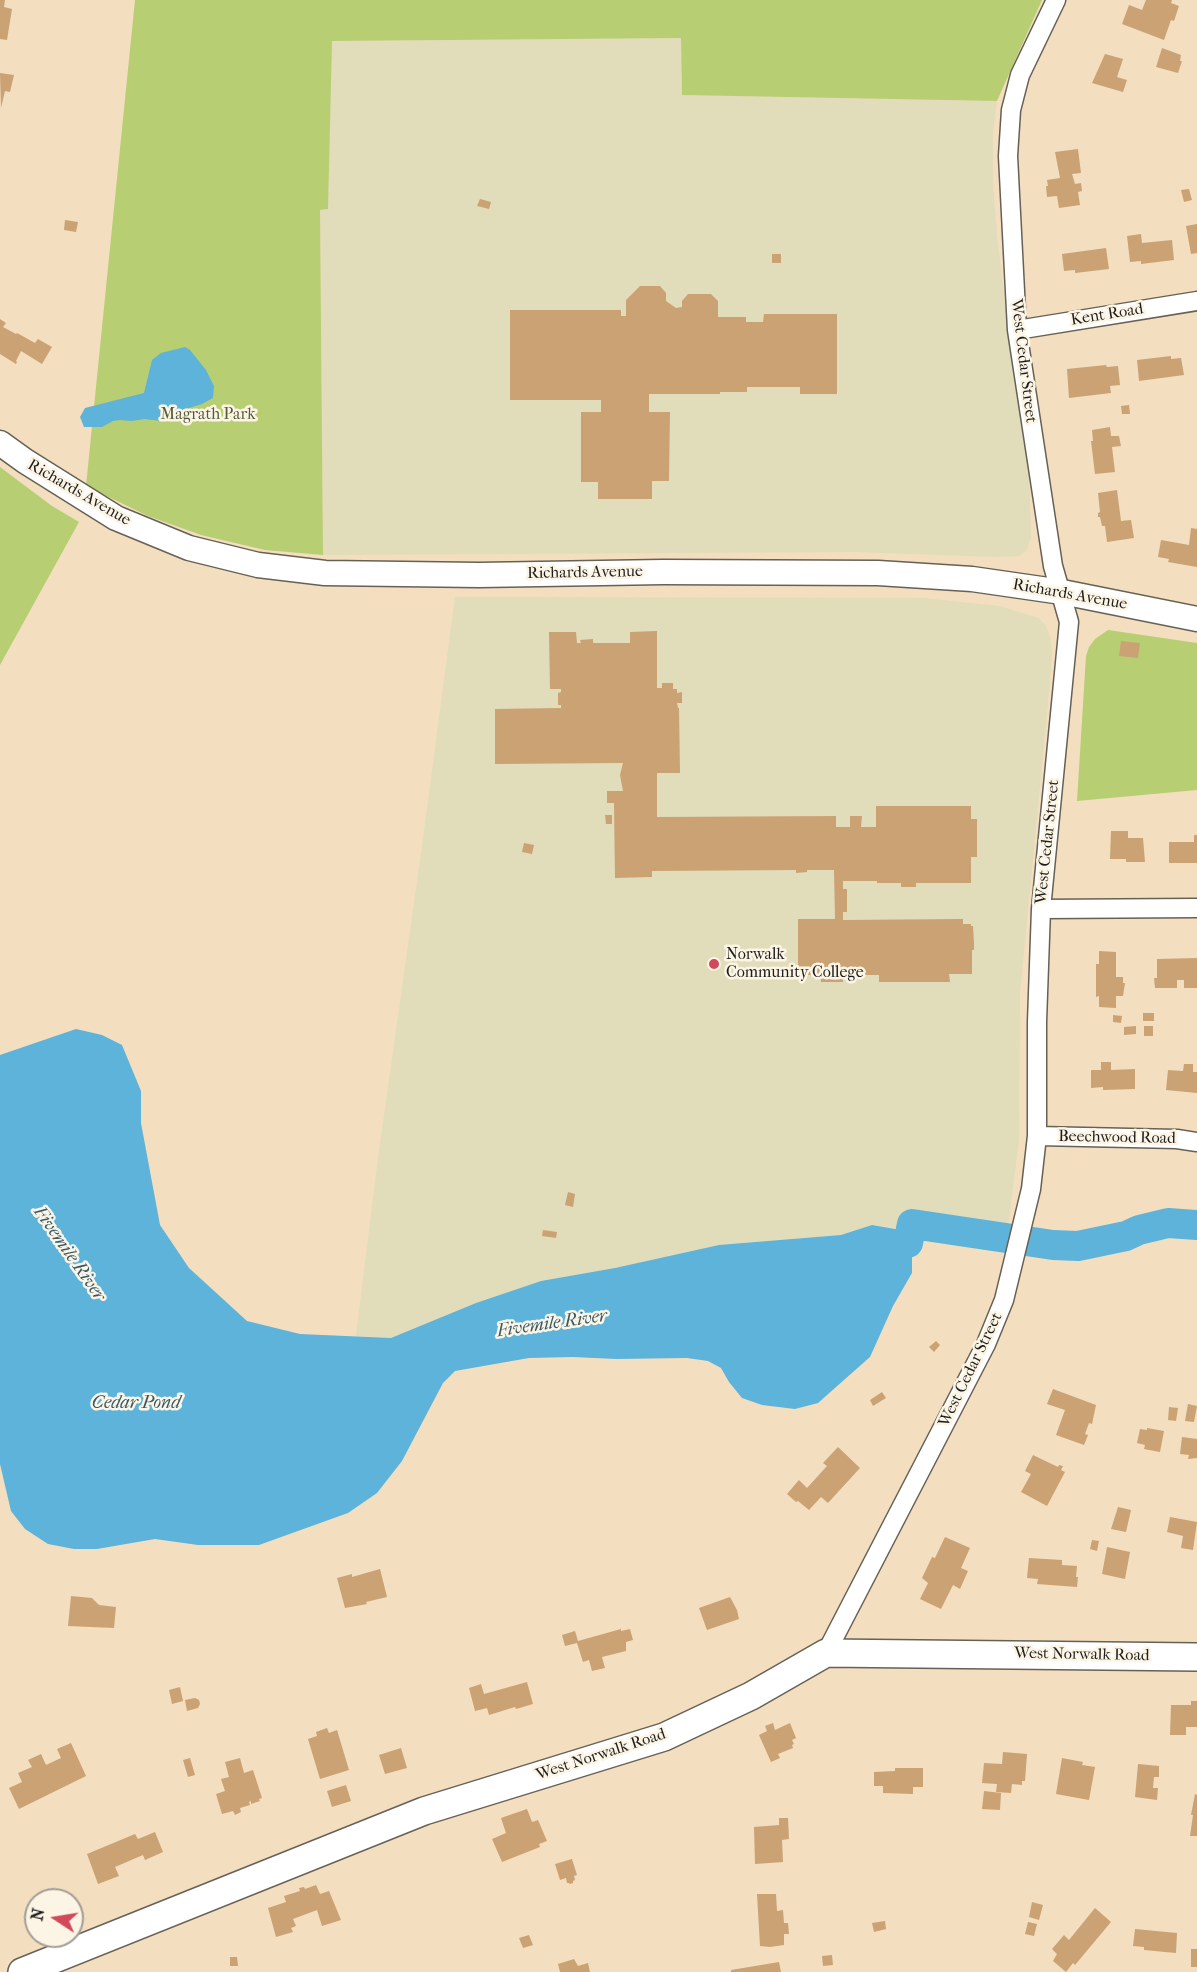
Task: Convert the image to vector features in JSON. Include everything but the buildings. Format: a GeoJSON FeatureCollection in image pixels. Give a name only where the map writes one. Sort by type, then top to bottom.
{"type":"FeatureCollection","features":[{"type":"Feature","properties":{"kind":"main road","name":"West Norwalk Road"},"geometry":{"type":"LineString","coordinates":[[22,1972],[424,1811],[664,1737],[751,1696],[826,1653],[1197,1657]]}},
{"type":"Feature","properties":{"kind":"street","name":"West Cedar Street"},"geometry":{"type":"LineString","coordinates":[[826,1653],[986,1344],[1004,1300],[1030,1189],[1037,1136],[1037,1022],[1041,909],[1069,621],[1053,566],[1017,330],[1008,156],[1011,110],[1020,75],[1056,0]]}},
{"type":"Feature","properties":{"kind":"street","name":"Kent Road"},"geometry":{"type":"LineString","coordinates":[[1017,330],[1197,301]]}},
{"type":"Feature","properties":{"kind":"street","name":"Richards Avenue"},"geometry":{"type":"LineString","coordinates":[[0,443],[116,518],[189,548],[258,565],[325,573],[878,573],[972,579],[1062,592],[1197,619]]}},
{"type":"Feature","properties":{"kind":"street"},"geometry":{"type":"LineString","coordinates":[[1041,909],[1197,908]]}},
{"type":"Feature","properties":{"kind":"street","name":"Beechwood Road"},"geometry":{"type":"LineString","coordinates":[[1037,1136],[1177,1138],[1197,1142]]}},
{"type":"Feature","properties":{"kind":"shaded area"},"geometry":{"type":"Polygon","coordinates":[[[681,38],[682,95],[997,101],[993,133],[993,182],[1006,309],[1029,464],[1031,539],[1026,551],[1019,556],[997,557],[854,552],[323,555],[320,210],[328,209],[331,41],[681,38]]]}},
{"type":"Feature","properties":{"kind":"shaded area","name":"Norwalk Community College"},"geometry":{"type":"Polygon","coordinates":[[[455,597],[923,598],[999,606],[1039,618],[1046,626],[1052,652],[1050,683],[1020,993],[1019,1140],[1006,1243],[872,1225],[841,1235],[719,1245],[615,1268],[541,1281],[476,1303],[391,1338],[356,1336],[378,1158],[455,597]]]}},
{"type":"Feature","properties":{"kind":"green space","name":"Magrath Park"},"geometry":{"type":"Polygon","coordinates":[[[135,0],[1042,0],[997,101],[682,95],[681,38],[332,41],[328,209],[320,210],[323,555],[265,550],[201,535],[148,516],[86,486],[135,0]]]}},
{"type":"Feature","properties":{"kind":"green space"},"geometry":{"type":"Polygon","coordinates":[[[0,467],[52,506],[79,522],[0,665],[0,467]]]}},
{"type":"Feature","properties":{"kind":"green space"},"geometry":{"type":"Polygon","coordinates":[[[1108,630],[1197,643],[1197,790],[1077,801],[1086,656],[1095,639],[1108,630]]]}},
{"type":"Feature","properties":{"kind":"water"},"geometry":{"type":"Polygon","coordinates":[[[185,347],[206,370],[214,386],[213,398],[179,411],[162,421],[120,420],[102,427],[84,427],[80,417],[85,408],[144,393],[152,360],[161,353],[185,347]]]}},
{"type":"Feature","properties":{"kind":"water","name":"Cedar Pond"},"geometry":{"type":"Polygon","coordinates":[[[76,1029],[102,1035],[122,1045],[141,1091],[141,1123],[160,1225],[189,1268],[247,1321],[300,1334],[391,1338],[476,1303],[541,1281],[615,1268],[719,1245],[841,1235],[872,1225],[901,1230],[912,1257],[912,1273],[893,1306],[870,1357],[818,1403],[795,1409],[762,1405],[742,1398],[721,1368],[708,1361],[687,1358],[529,1358],[455,1371],[443,1383],[402,1461],[377,1493],[348,1513],[259,1545],[198,1545],[155,1539],[97,1549],[74,1549],[48,1544],[25,1529],[11,1511],[0,1464],[0,1055],[76,1029]]]}},
{"type":"Feature","properties":{"kind":"waterway","name":"Fivemile River"},"geometry":{"type":"LineString","coordinates":[[908,1243],[912,1224],[1053,1245],[1078,1246],[1126,1236],[1139,1230],[1168,1223],[1197,1225]]}},
{"type":"Feature","properties":{"kind":"place","name":"Norwalk Community College"},"geometry":{"type":"Point","coordinates":[714,964]}}]}
